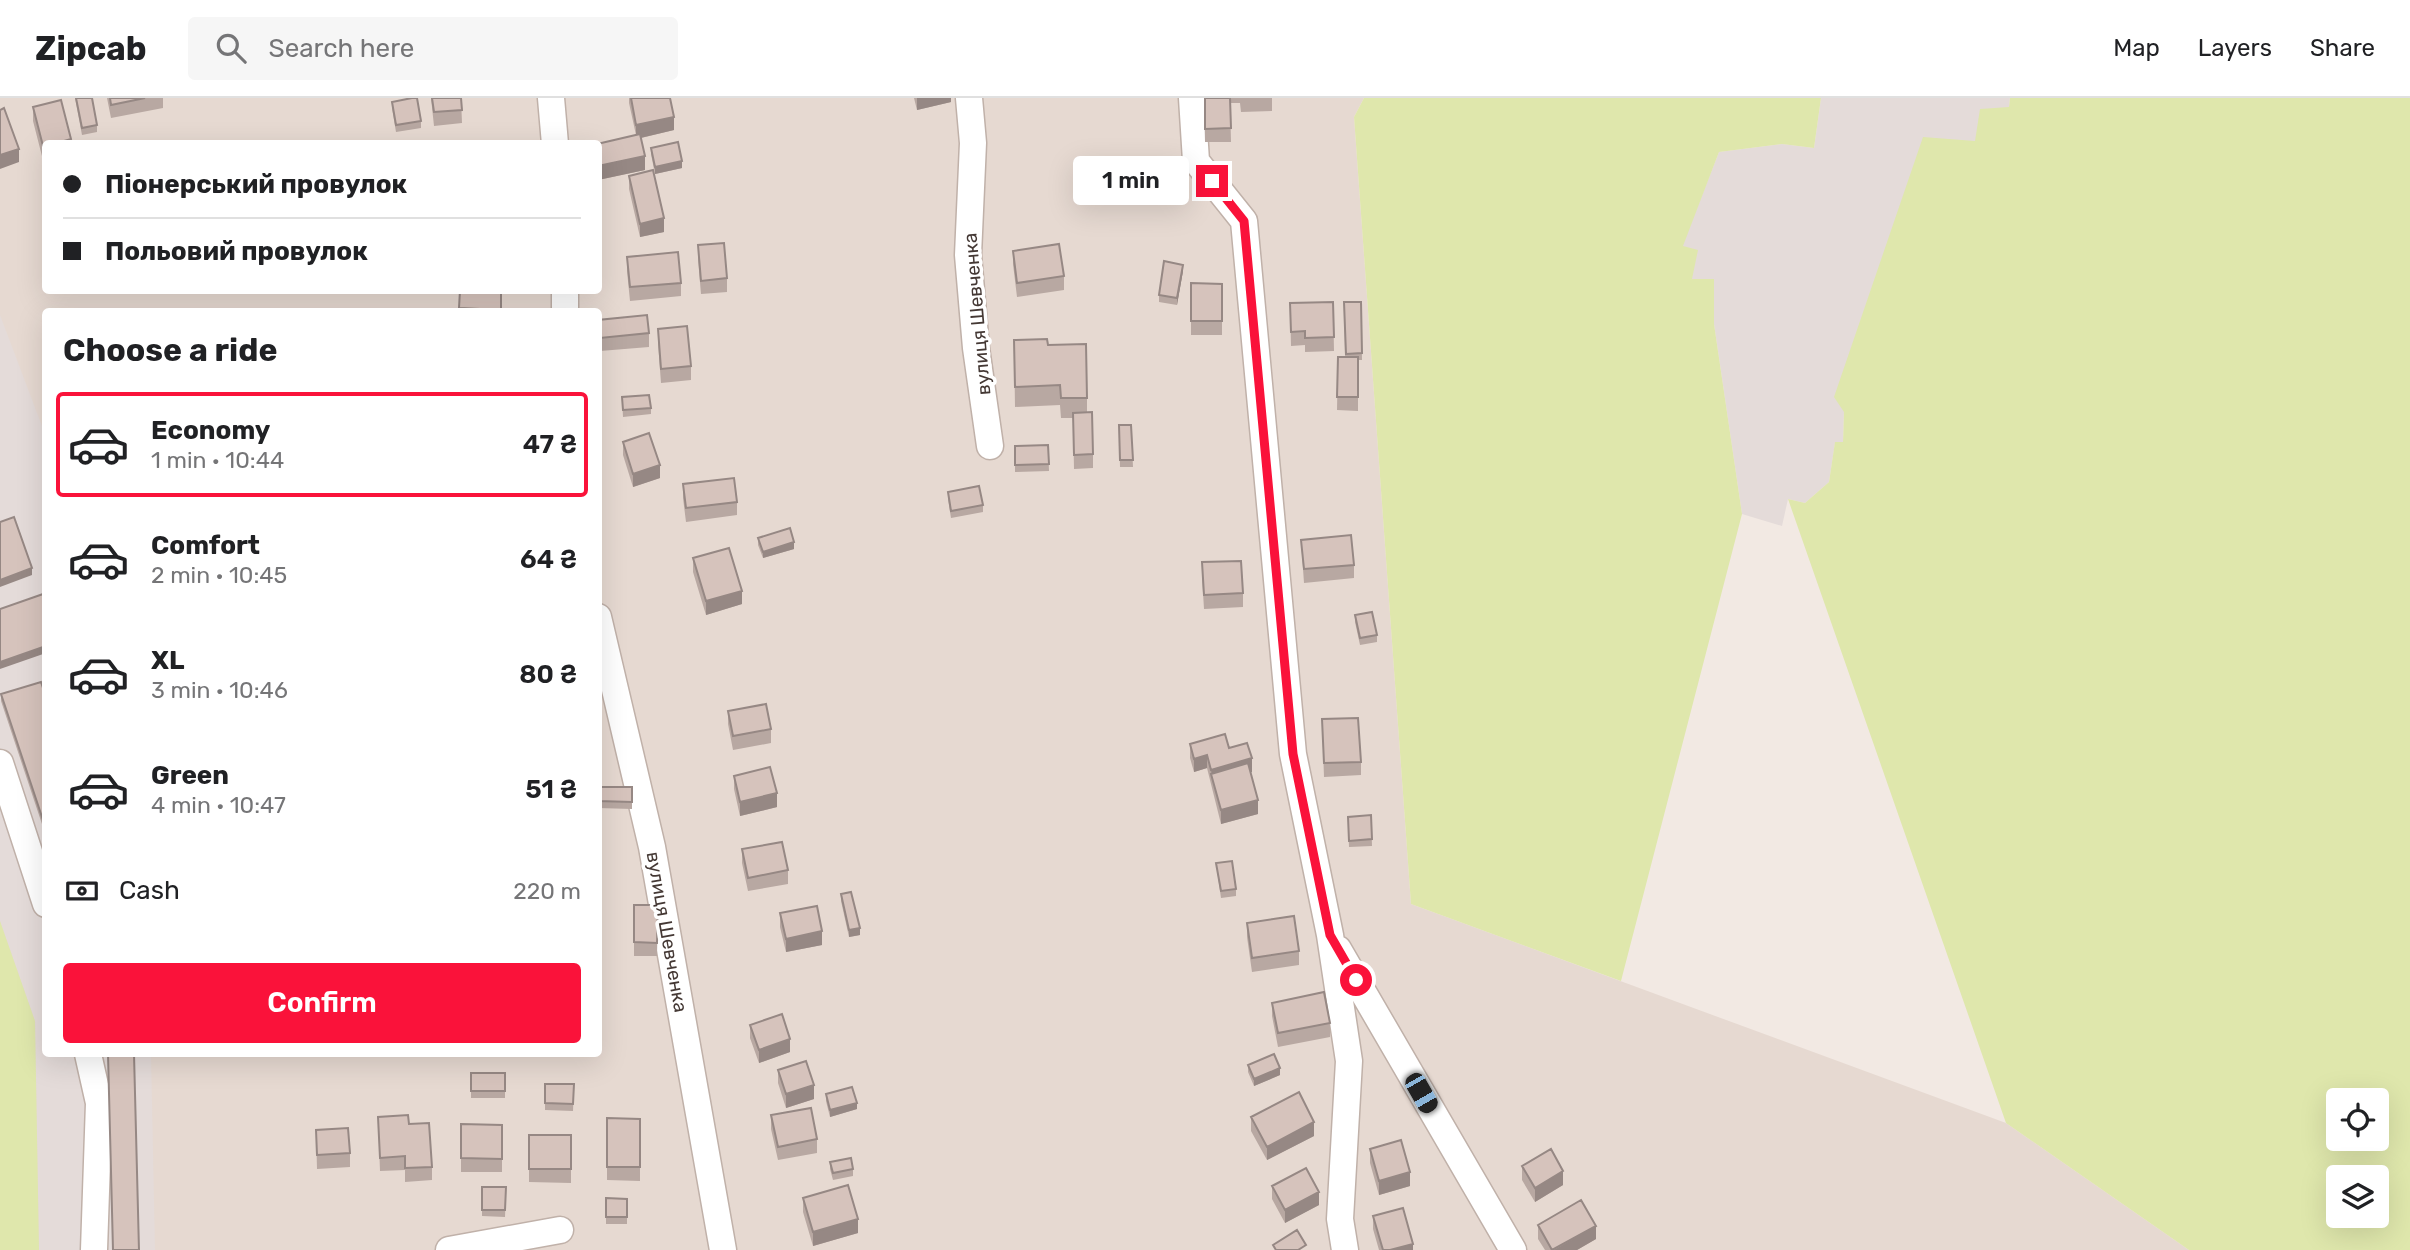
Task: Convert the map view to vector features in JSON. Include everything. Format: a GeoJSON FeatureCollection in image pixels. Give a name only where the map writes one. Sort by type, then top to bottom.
{"type":"FeatureCollection","features":[{"type":"Feature","properties":{"kind":"street"},"geometry":{"type":"LineString","coordinates":[[551,98],[555,140]]}},
{"type":"Feature","properties":{"kind":"street","name":"вулиця Шевченка"},"geometry":{"type":"LineString","coordinates":[[969,98],[973,143],[968,255],[976,348],[990,446]]}},
{"type":"Feature","properties":{"kind":"street"},"geometry":{"type":"LineString","coordinates":[[1192,98],[1196,161],[1244,221],[1293,754],[1330,935],[1349,1061],[1340,1219],[1345,1250]]}},
{"type":"Feature","properties":{"kind":"street","name":"вулиця Шевченка"},"geometry":{"type":"LineString","coordinates":[[602,634],[652,847],[723,1250]]}},
{"type":"Feature","properties":{"kind":"street"},"geometry":{"type":"LineString","coordinates":[[0,762],[42,892]]}},
{"type":"Feature","properties":{"kind":"street"},"geometry":{"type":"LineString","coordinates":[[1330,935],[1513,1250]]}},
{"type":"Feature","properties":{"kind":"street"},"geometry":{"type":"LineString","coordinates":[[89,1057],[99,1103],[94,1250]]}},
{"type":"Feature","properties":{"kind":"street"},"geometry":{"type":"LineString","coordinates":[[449,1250],[560,1230]]}},
{"type":"Feature","properties":{"kind":"shaded area"},"geometry":{"type":"Polygon","coordinates":[[[0,98],[1364,98],[1354,117],[1411,904],[2006,1123],[2189,1250],[0,1250],[0,98]]]}},
{"type":"Feature","properties":{"kind":"shaded area"},"geometry":{"type":"Polygon","coordinates":[[[1821,98],[2010,98],[2009,107],[1976,142],[1844,412],[1843,442],[1835,443],[1829,482],[1805,503],[1788,499],[1782,526],[1742,514],[1714,324],[1714,279],[1692,279],[1682,246],[1719,152],[1782,144],[1814,148],[1821,98]]]}},
{"type":"Feature","properties":{"kind":"shaded area"},"geometry":{"type":"Polygon","coordinates":[[[0,315],[42,426],[42,1057],[151,1057],[155,1250],[39,1250],[35,1021],[0,921],[0,315]]]}},
{"type":"Feature","properties":{"kind":"green space"},"geometry":{"type":"Polygon","coordinates":[[[1364,98],[1821,98],[1814,148],[1782,144],[1719,152],[1683,246],[1698,250],[1692,279],[1714,279],[1714,324],[1742,514],[1621,981],[1411,904],[1354,117],[1364,98]]]}},
{"type":"Feature","properties":{"kind":"green space"},"geometry":{"type":"Polygon","coordinates":[[[2010,98],[2410,98],[2410,1250],[2189,1250],[2006,1123],[1788,499],[1805,503],[1829,482],[1835,442],[1843,442],[1844,412],[1834,397],[1923,137],[1975,141],[1980,109],[2009,107],[2010,98]]]}},
{"type":"Feature","properties":{"kind":"green space"},"geometry":{"type":"Polygon","coordinates":[[[0,921],[35,1021],[39,1250],[0,1250],[0,921]]]}},
{"type":"Feature","properties":{"kind":"building"},"geometry":{"type":"Polygon","coordinates":[[[76,98],[92,98],[97,125],[82,128],[76,98]]]}},
{"type":"Feature","properties":{"kind":"building"},"geometry":{"type":"Polygon","coordinates":[[[110,98],[145,98],[111,105],[110,98]]]}},
{"type":"Feature","properties":{"kind":"building"},"geometry":{"type":"Polygon","coordinates":[[[417,98],[421,121],[396,125],[392,102],[417,98]]]}},
{"type":"Feature","properties":{"kind":"building"},"geometry":{"type":"Polygon","coordinates":[[[432,98],[461,98],[462,110],[434,112],[432,98]]]}},
{"type":"Feature","properties":{"kind":"building"},"geometry":{"type":"Polygon","coordinates":[[[631,98],[670,98],[674,117],[636,125],[631,98]]]}},
{"type":"Feature","properties":{"kind":"building"},"geometry":{"type":"Polygon","coordinates":[[[1205,98],[1230,98],[1231,128],[1205,129],[1205,98]]]}},
{"type":"Feature","properties":{"kind":"building"},"geometry":{"type":"Polygon","coordinates":[[[61,100],[71,139],[42,142],[33,107],[61,100]]]}},
{"type":"Feature","properties":{"kind":"building"},"geometry":{"type":"Polygon","coordinates":[[[4,108],[19,149],[0,155],[0,110],[4,108]]]}},
{"type":"Feature","properties":{"kind":"building"},"geometry":{"type":"Polygon","coordinates":[[[640,134],[645,156],[602,165],[602,143],[640,134]]]}},
{"type":"Feature","properties":{"kind":"building"},"geometry":{"type":"Polygon","coordinates":[[[678,142],[682,161],[655,167],[651,148],[678,142]]]}},
{"type":"Feature","properties":{"kind":"building"},"geometry":{"type":"Polygon","coordinates":[[[653,170],[664,218],[640,224],[629,176],[653,170]]]}},
{"type":"Feature","properties":{"kind":"building"},"geometry":{"type":"Polygon","coordinates":[[[724,243],[727,278],[701,281],[698,245],[724,243]]]}},
{"type":"Feature","properties":{"kind":"building"},"geometry":{"type":"Polygon","coordinates":[[[1059,244],[1064,276],[1017,283],[1013,251],[1059,244]]]}},
{"type":"Feature","properties":{"kind":"building"},"geometry":{"type":"Polygon","coordinates":[[[678,252],[681,283],[630,287],[627,257],[678,252]]]}},
{"type":"Feature","properties":{"kind":"building"},"geometry":{"type":"Polygon","coordinates":[[[1164,261],[1183,265],[1177,298],[1159,295],[1164,261]]]}},
{"type":"Feature","properties":{"kind":"building"},"geometry":{"type":"Polygon","coordinates":[[[1191,283],[1222,284],[1222,321],[1191,321],[1191,283]]]}},
{"type":"Feature","properties":{"kind":"building"},"geometry":{"type":"Polygon","coordinates":[[[460,294],[501,294],[501,308],[459,308],[460,294]]]}},
{"type":"Feature","properties":{"kind":"building"},"geometry":{"type":"Polygon","coordinates":[[[1333,302],[1334,337],[1305,338],[1305,331],[1291,332],[1290,303],[1333,302]]]}},
{"type":"Feature","properties":{"kind":"building"},"geometry":{"type":"Polygon","coordinates":[[[1344,302],[1361,302],[1362,353],[1346,354],[1344,302]]]}},
{"type":"Feature","properties":{"kind":"building"},"geometry":{"type":"Polygon","coordinates":[[[647,315],[649,333],[602,338],[602,320],[647,315]]]}},
{"type":"Feature","properties":{"kind":"building"},"geometry":{"type":"Polygon","coordinates":[[[687,326],[691,366],[661,369],[658,329],[687,326]]]}},
{"type":"Feature","properties":{"kind":"building"},"geometry":{"type":"Polygon","coordinates":[[[1047,339],[1048,345],[1086,344],[1087,398],[1061,398],[1060,385],[1015,387],[1014,340],[1047,339]]]}},
{"type":"Feature","properties":{"kind":"building"},"geometry":{"type":"Polygon","coordinates":[[[1338,357],[1358,357],[1358,397],[1337,397],[1338,357]]]}},
{"type":"Feature","properties":{"kind":"building"},"geometry":{"type":"Polygon","coordinates":[[[649,395],[651,408],[623,410],[622,397],[649,395]]]}},
{"type":"Feature","properties":{"kind":"building"},"geometry":{"type":"Polygon","coordinates":[[[1092,412],[1093,454],[1074,455],[1073,413],[1092,412]]]}},
{"type":"Feature","properties":{"kind":"building"},"geometry":{"type":"Polygon","coordinates":[[[1119,425],[1131,425],[1133,460],[1120,460],[1119,425]]]}},
{"type":"Feature","properties":{"kind":"building"},"geometry":{"type":"Polygon","coordinates":[[[649,433],[660,465],[633,474],[623,442],[649,433]]]}},
{"type":"Feature","properties":{"kind":"building"},"geometry":{"type":"Polygon","coordinates":[[[1048,445],[1049,464],[1015,465],[1015,446],[1048,445]]]}},
{"type":"Feature","properties":{"kind":"building"},"geometry":{"type":"Polygon","coordinates":[[[734,478],[737,502],[686,508],[683,484],[734,478]]]}},
{"type":"Feature","properties":{"kind":"building"},"geometry":{"type":"Polygon","coordinates":[[[979,486],[983,505],[951,511],[948,492],[979,486]]]}},
{"type":"Feature","properties":{"kind":"building"},"geometry":{"type":"Polygon","coordinates":[[[14,517],[32,568],[0,580],[0,522],[14,517]]]}},
{"type":"Feature","properties":{"kind":"building"},"geometry":{"type":"Polygon","coordinates":[[[790,528],[794,542],[763,552],[758,538],[790,528]]]}},
{"type":"Feature","properties":{"kind":"building"},"geometry":{"type":"Polygon","coordinates":[[[1351,535],[1354,565],[1304,569],[1301,540],[1351,535]]]}},
{"type":"Feature","properties":{"kind":"building"},"geometry":{"type":"Polygon","coordinates":[[[729,548],[742,591],[706,601],[693,558],[729,548]]]}},
{"type":"Feature","properties":{"kind":"building"},"geometry":{"type":"Polygon","coordinates":[[[1241,561],[1243,593],[1204,595],[1202,562],[1241,561]]]}},
{"type":"Feature","properties":{"kind":"building"},"geometry":{"type":"Polygon","coordinates":[[[42,594],[42,647],[0,662],[0,609],[42,594]]]}},
{"type":"Feature","properties":{"kind":"building"},"geometry":{"type":"Polygon","coordinates":[[[1372,612],[1377,635],[1360,638],[1355,615],[1372,612]]]}},
{"type":"Feature","properties":{"kind":"building"},"geometry":{"type":"Polygon","coordinates":[[[41,682],[42,685],[42,817],[1,694],[41,682]]]}},
{"type":"Feature","properties":{"kind":"building"},"geometry":{"type":"Polygon","coordinates":[[[766,704],[771,729],[733,736],[728,711],[766,704]]]}},
{"type":"Feature","properties":{"kind":"building"},"geometry":{"type":"Polygon","coordinates":[[[1358,718],[1361,762],[1324,763],[1322,719],[1358,718]]]}},
{"type":"Feature","properties":{"kind":"building"},"geometry":{"type":"Polygon","coordinates":[[[1225,734],[1229,748],[1247,743],[1252,758],[1211,770],[1207,755],[1194,759],[1190,744],[1225,734]]]}},
{"type":"Feature","properties":{"kind":"building"},"geometry":{"type":"Polygon","coordinates":[[[1248,763],[1258,800],[1221,810],[1211,774],[1248,763]]]}},
{"type":"Feature","properties":{"kind":"building"},"geometry":{"type":"Polygon","coordinates":[[[770,767],[777,793],[740,802],[734,776],[770,767]]]}},
{"type":"Feature","properties":{"kind":"building"},"geometry":{"type":"Polygon","coordinates":[[[602,787],[632,787],[632,802],[602,801],[602,787]]]}},
{"type":"Feature","properties":{"kind":"building"},"geometry":{"type":"Polygon","coordinates":[[[1371,815],[1372,839],[1349,841],[1348,817],[1371,815]]]}},
{"type":"Feature","properties":{"kind":"building"},"geometry":{"type":"Polygon","coordinates":[[[782,842],[788,870],[748,878],[742,849],[782,842]]]}},
{"type":"Feature","properties":{"kind":"building"},"geometry":{"type":"Polygon","coordinates":[[[1232,861],[1236,889],[1221,891],[1216,863],[1232,861]]]}},
{"type":"Feature","properties":{"kind":"building"},"geometry":{"type":"Polygon","coordinates":[[[851,892],[860,928],[849,930],[841,894],[851,892]]]}},
{"type":"Feature","properties":{"kind":"building"},"geometry":{"type":"Polygon","coordinates":[[[634,905],[658,905],[657,943],[634,942],[634,905]]]}},
{"type":"Feature","properties":{"kind":"building"},"geometry":{"type":"Polygon","coordinates":[[[817,906],[822,931],[786,939],[780,913],[817,906]]]}},
{"type":"Feature","properties":{"kind":"building"},"geometry":{"type":"Polygon","coordinates":[[[1294,916],[1299,951],[1252,958],[1247,923],[1294,916]]]}},
{"type":"Feature","properties":{"kind":"building"},"geometry":{"type":"Polygon","coordinates":[[[1324,992],[1330,1023],[1278,1033],[1272,1003],[1324,992]]]}},
{"type":"Feature","properties":{"kind":"building"},"geometry":{"type":"Polygon","coordinates":[[[782,1014],[790,1039],[759,1050],[750,1025],[782,1014]]]}},
{"type":"Feature","properties":{"kind":"building"},"geometry":{"type":"Polygon","coordinates":[[[1274,1054],[1280,1068],[1254,1079],[1248,1065],[1274,1054]]]}},
{"type":"Feature","properties":{"kind":"building"},"geometry":{"type":"Polygon","coordinates":[[[108,1057],[134,1057],[139,1250],[113,1250],[108,1057]]]}},
{"type":"Feature","properties":{"kind":"building"},"geometry":{"type":"Polygon","coordinates":[[[806,1061],[814,1085],[786,1094],[778,1070],[806,1061]]]}},
{"type":"Feature","properties":{"kind":"building"},"geometry":{"type":"Polygon","coordinates":[[[471,1073],[505,1073],[505,1091],[471,1091],[471,1073]]]}},
{"type":"Feature","properties":{"kind":"building"},"geometry":{"type":"Polygon","coordinates":[[[545,1084],[574,1084],[573,1104],[545,1103],[545,1084]]]}},
{"type":"Feature","properties":{"kind":"building"},"geometry":{"type":"Polygon","coordinates":[[[852,1087],[857,1103],[830,1110],[826,1094],[852,1087]]]}},
{"type":"Feature","properties":{"kind":"building"},"geometry":{"type":"Polygon","coordinates":[[[1299,1092],[1314,1122],[1267,1147],[1251,1117],[1299,1092]]]}},
{"type":"Feature","properties":{"kind":"building"},"geometry":{"type":"Polygon","coordinates":[[[811,1108],[817,1139],[778,1147],[771,1115],[811,1108]]]}},
{"type":"Feature","properties":{"kind":"building"},"geometry":{"type":"Polygon","coordinates":[[[408,1115],[409,1124],[429,1123],[432,1167],[405,1168],[405,1156],[380,1158],[378,1117],[408,1115]]]}},
{"type":"Feature","properties":{"kind":"building"},"geometry":{"type":"Polygon","coordinates":[[[607,1118],[640,1119],[640,1167],[607,1167],[607,1118]]]}},
{"type":"Feature","properties":{"kind":"building"},"geometry":{"type":"Polygon","coordinates":[[[461,1124],[502,1125],[502,1159],[461,1158],[461,1124]]]}},
{"type":"Feature","properties":{"kind":"building"},"geometry":{"type":"Polygon","coordinates":[[[348,1128],[350,1153],[317,1155],[316,1130],[348,1128]]]}},
{"type":"Feature","properties":{"kind":"building"},"geometry":{"type":"Polygon","coordinates":[[[529,1135],[571,1135],[571,1169],[529,1169],[529,1135]]]}},
{"type":"Feature","properties":{"kind":"building"},"geometry":{"type":"Polygon","coordinates":[[[1401,1140],[1410,1172],[1379,1181],[1370,1149],[1401,1140]]]}},
{"type":"Feature","properties":{"kind":"building"},"geometry":{"type":"Polygon","coordinates":[[[1551,1149],[1563,1171],[1535,1188],[1522,1166],[1551,1149]]]}},
{"type":"Feature","properties":{"kind":"building"},"geometry":{"type":"Polygon","coordinates":[[[851,1158],[853,1169],[833,1173],[830,1162],[851,1158]]]}},
{"type":"Feature","properties":{"kind":"building"},"geometry":{"type":"Polygon","coordinates":[[[1306,1168],[1319,1192],[1285,1210],[1272,1186],[1306,1168]]]}},
{"type":"Feature","properties":{"kind":"building"},"geometry":{"type":"Polygon","coordinates":[[[848,1185],[858,1219],[813,1232],[803,1198],[848,1185]]]}},
{"type":"Feature","properties":{"kind":"building"},"geometry":{"type":"Polygon","coordinates":[[[482,1187],[506,1187],[505,1210],[482,1210],[482,1187]]]}},
{"type":"Feature","properties":{"kind":"building"},"geometry":{"type":"Polygon","coordinates":[[[606,1198],[627,1199],[627,1217],[606,1217],[606,1198]]]}},
{"type":"Feature","properties":{"kind":"building"},"geometry":{"type":"Polygon","coordinates":[[[1581,1200],[1596,1226],[1552,1250],[1538,1225],[1581,1200]]]}},
{"type":"Feature","properties":{"kind":"building"},"geometry":{"type":"Polygon","coordinates":[[[1403,1208],[1413,1244],[1383,1250],[1373,1216],[1403,1208]]]}},
{"type":"Feature","properties":{"kind":"building"},"geometry":{"type":"Polygon","coordinates":[[[1297,1230],[1306,1245],[1298,1250],[1276,1250],[1273,1245],[1297,1230]]]}},
{"type":"Feature","properties":{"kind":"route"},"geometry":{"type":"LineString","coordinates":[[1212,181],[1244,221],[1293,754],[1330,935],[1356,980]]}}]}
